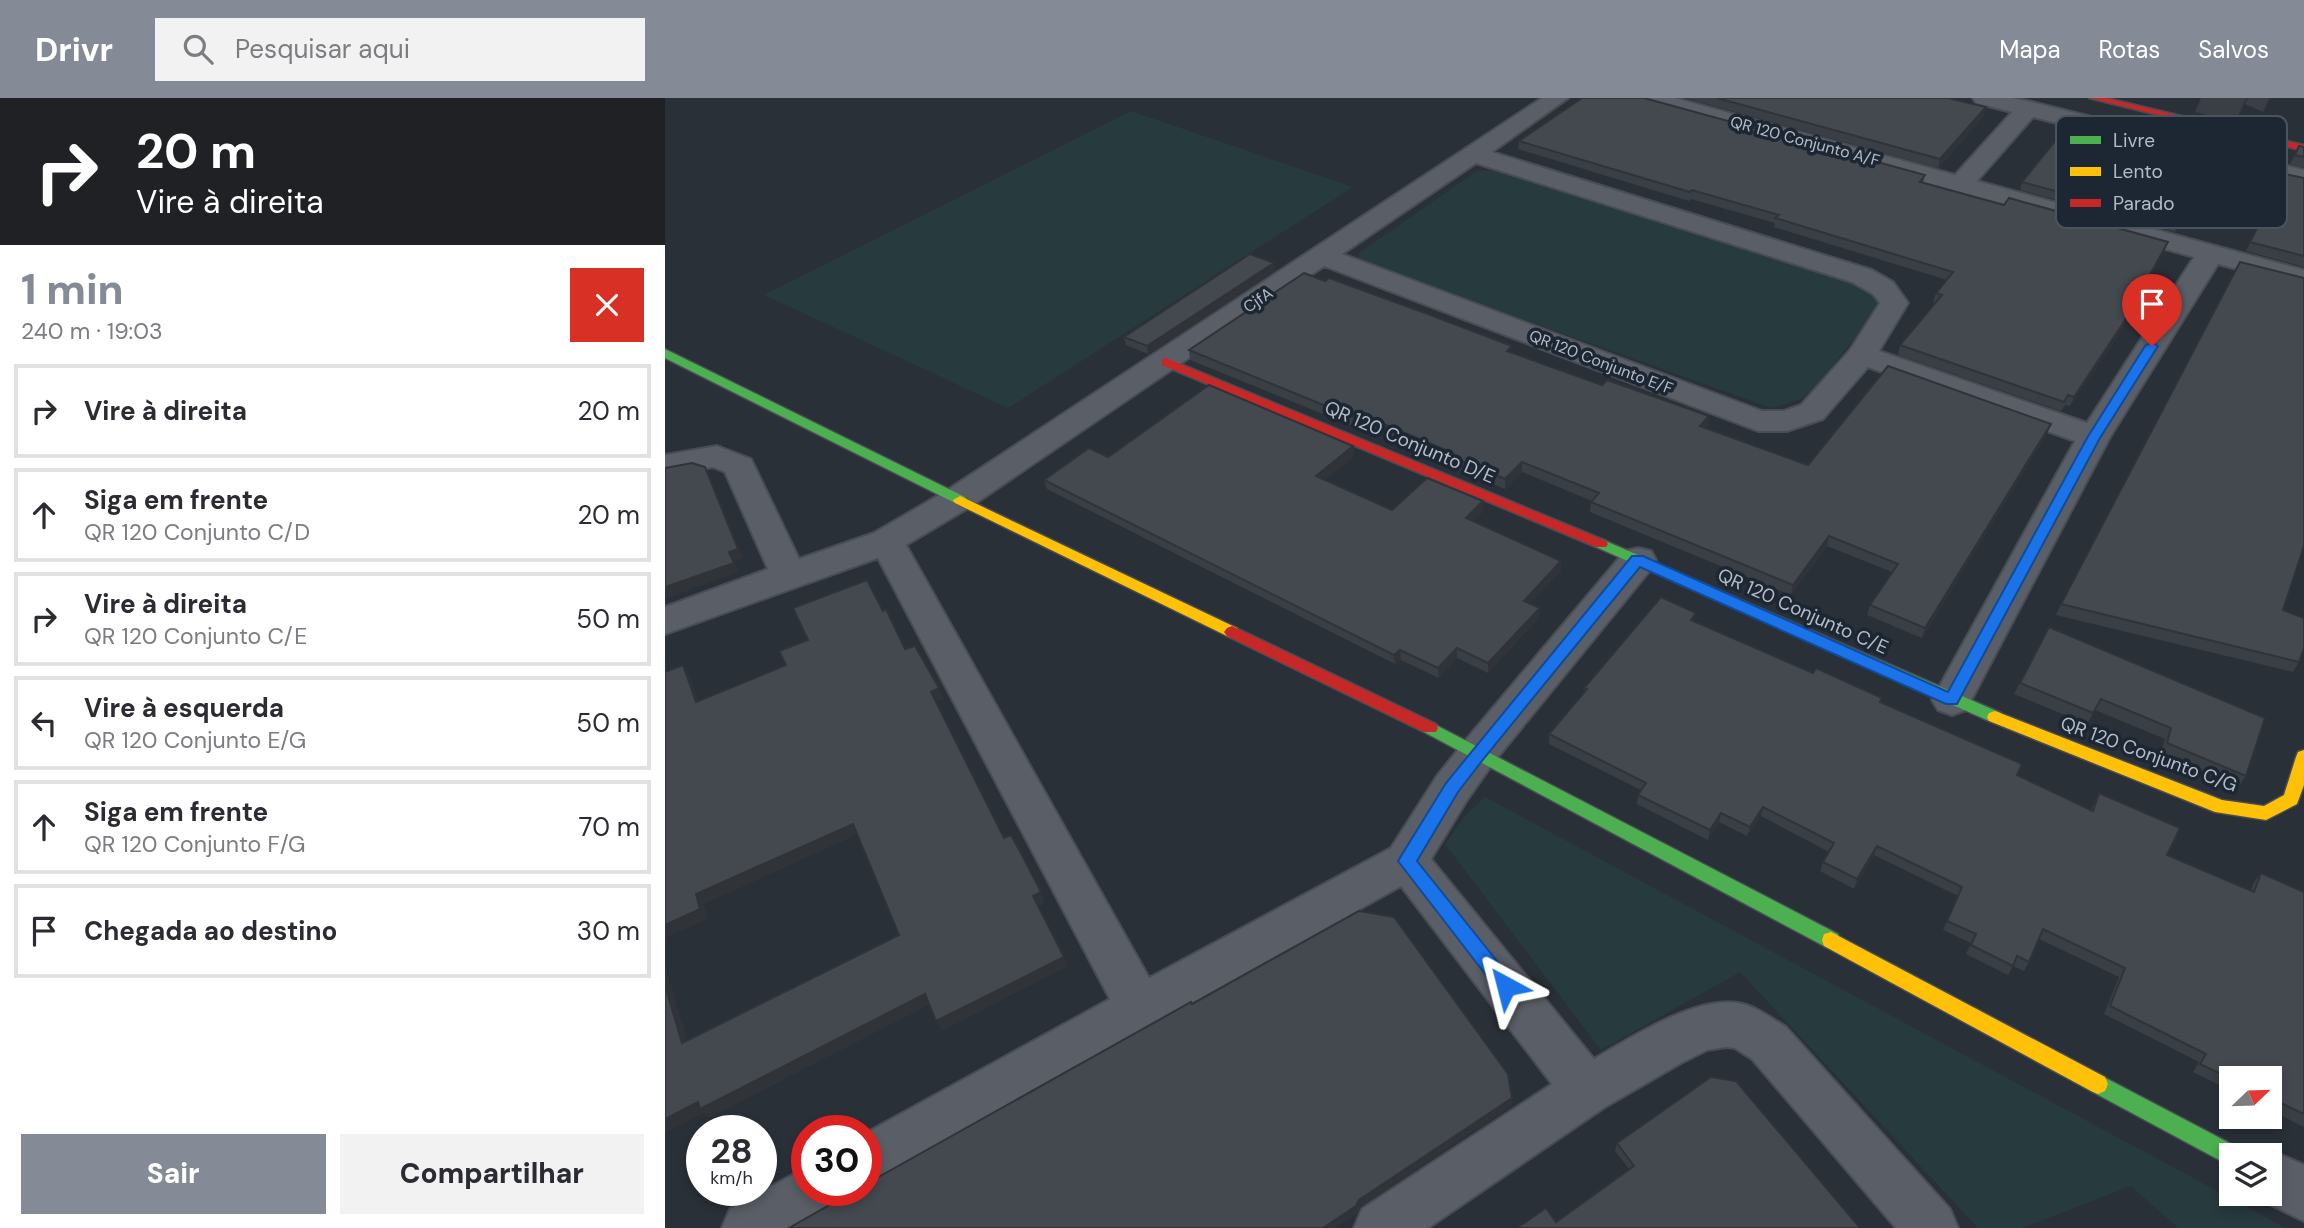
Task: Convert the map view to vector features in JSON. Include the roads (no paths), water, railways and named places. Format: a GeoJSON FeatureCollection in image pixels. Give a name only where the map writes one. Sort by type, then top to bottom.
{"type":"FeatureCollection","features":[{"type":"Feature","properties":{"kind":"street","name":"CjfA"},"geometry":{"type":"LineString","coordinates":[[665,621],[886,541],[958,499],[1557,98]]}},
{"type":"Feature","properties":{"kind":"street","name":"QR 120 Conjunto A/F"},"geometry":{"type":"LineString","coordinates":[[1649,98],[2056,210]]}},
{"type":"Feature","properties":{"kind":"street"},"geometry":{"type":"LineString","coordinates":[[1985,98],[2060,116]]}},
{"type":"Feature","properties":{"kind":"street"},"geometry":{"type":"LineString","coordinates":[[2094,98],[2170,116]]}},
{"type":"Feature","properties":{"kind":"street"},"geometry":{"type":"LineString","coordinates":[[1961,183],[2028,108]]}},
{"type":"Feature","properties":{"kind":"street","name":"QR 120 Conjunto E/F"},"geometry":{"type":"LineString","coordinates":[[1322,256],[1758,421],[1787,421],[1812,412],[1862,355],[1894,303],[1883,288],[1862,276],[1473,154]]}},
{"type":"Feature","properties":{"kind":"street"},"geometry":{"type":"LineString","coordinates":[[2287,174],[2304,178]]}},
{"type":"Feature","properties":{"kind":"street","name":"QR 120 Conjunto A/F"},"geometry":{"type":"LineString","coordinates":[[2119,228],[2304,279]]}},
{"type":"Feature","properties":{"kind":"street"},"geometry":{"type":"LineString","coordinates":[[1952,700],[2094,438],[2210,254]]}},
{"type":"Feature","properties":{"kind":"street"},"geometry":{"type":"LineString","coordinates":[[665,353],[958,499],[1479,752],[2219,1150]]}},
{"type":"Feature","properties":{"kind":"street"},"geometry":{"type":"LineString","coordinates":[[1862,355],[2094,438]]}},
{"type":"Feature","properties":{"kind":"street","name":"QR 120 Conjunto D/E"},"geometry":{"type":"LineString","coordinates":[[1166,362],[1638,560]]}},
{"type":"Feature","properties":{"kind":"street"},"geometry":{"type":"LineString","coordinates":[[665,465],[717,456],[739,466],[789,575]]}},
{"type":"Feature","properties":{"kind":"street"},"geometry":{"type":"LineString","coordinates":[[886,541],[1140,1007]]}},
{"type":"Feature","properties":{"kind":"street"},"geometry":{"type":"LineString","coordinates":[[882,1153],[1140,1007],[1407,861],[1452,788],[1479,752],[1638,560]]}},
{"type":"Feature","properties":{"kind":"street","name":"QR 120 Conjunto C/E"},"geometry":{"type":"LineString","coordinates":[[1638,560],[1952,700]]}},
{"type":"Feature","properties":{"kind":"street","name":"QR 120 Conjunto C/G"},"geometry":{"type":"LineString","coordinates":[[1952,700],[2221,807],[2266,813],[2291,799],[2304,757]]}},
{"type":"Feature","properties":{"kind":"street"},"geometry":{"type":"LineString","coordinates":[[1407,861],[1587,1090]]}},
{"type":"Feature","properties":{"kind":"street"},"geometry":{"type":"LineString","coordinates":[[1381,1228],[1587,1090],[1689,1033],[1714,1024],[1740,1025],[1769,1043],[1931,1228]]}},
{"type":"Feature","properties":{"kind":"street"},"geometry":{"type":"LineString","coordinates":[[2282,1182],[2304,1194]]}},
{"type":"Feature","properties":{"kind":"street"},"geometry":{"type":"LineString","coordinates":[[749,1228],[791,1204]]}}]}
